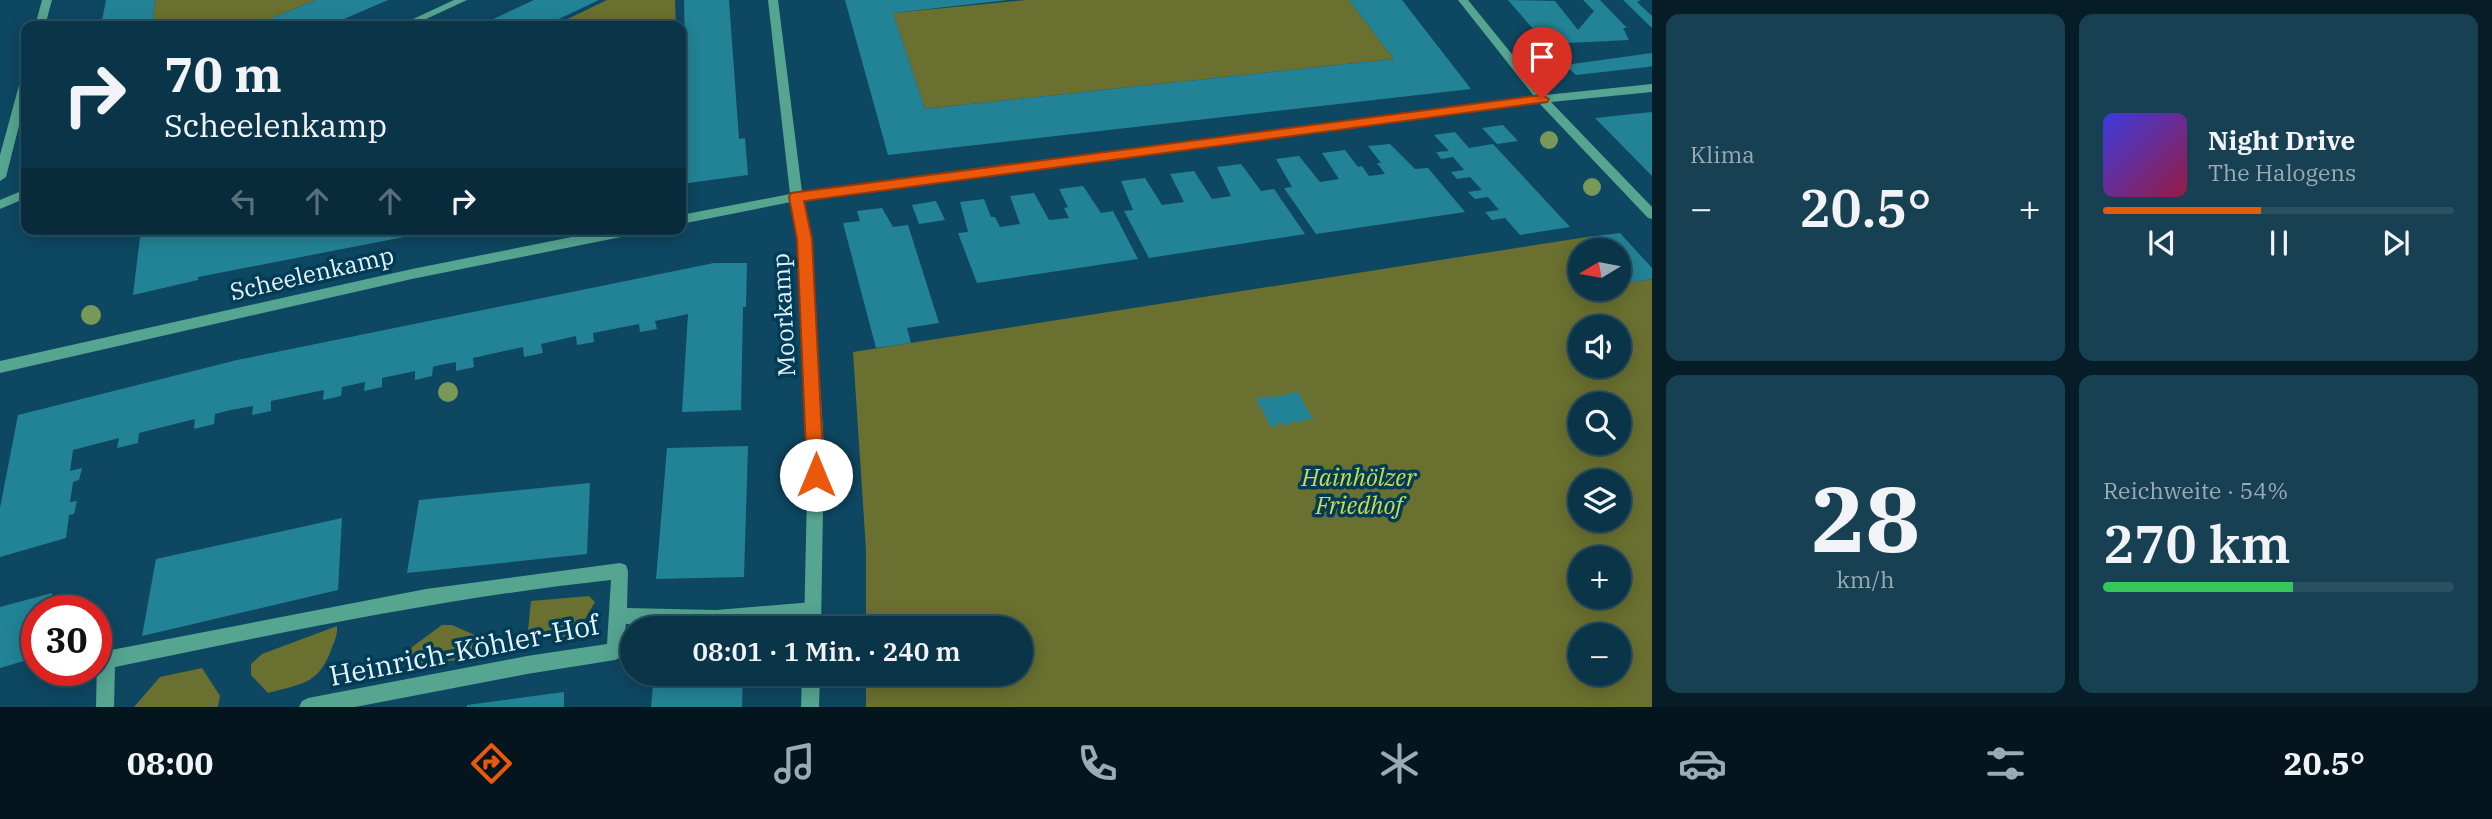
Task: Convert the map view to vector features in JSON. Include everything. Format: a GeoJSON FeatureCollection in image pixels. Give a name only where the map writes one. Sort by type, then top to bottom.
{"type":"FeatureCollection","features":[{"type":"Feature","properties":{"kind":"street"},"geometry":{"type":"LineString","coordinates":[[41,21],[47,0]]}},
{"type":"Feature","properties":{"kind":"street"},"geometry":{"type":"LineString","coordinates":[[414,21],[462,0]]}},
{"type":"Feature","properties":{"kind":"street","name":"Moorkamp"},"geometry":{"type":"LineString","coordinates":[[773,0],[796,197],[805,239],[816,448],[813,616]]}},
{"type":"Feature","properties":{"kind":"street"},"geometry":{"type":"LineString","coordinates":[[1463,0],[1542,99],[1652,215]]}},
{"type":"Feature","properties":{"kind":"street"},"geometry":{"type":"LineString","coordinates":[[686,219],[796,197],[1542,99],[1652,88]]}},
{"type":"Feature","properties":{"kind":"street"},"geometry":{"type":"LineString","coordinates":[[0,177],[21,97]]}},
{"type":"Feature","properties":{"kind":"street"},"geometry":{"type":"LineString","coordinates":[[0,205],[21,196]]}},
{"type":"Feature","properties":{"kind":"street","name":"Scheelenkamp"},"geometry":{"type":"LineString","coordinates":[[0,367],[412,274],[606,235]]}},
{"type":"Feature","properties":{"kind":"street"},"geometry":{"type":"LineString","coordinates":[[105,707],[106,660],[374,606],[522,581],[620,571],[618,616]]}},
{"type":"Feature","properties":{"kind":"street","name":"Heinrich-Köhler-Hof"},"geometry":{"type":"LineString","coordinates":[[308,707],[615,651],[618,616],[716,618],[813,610]]}},
{"type":"Feature","properties":{"kind":"street"},"geometry":{"type":"LineString","coordinates":[[810,707],[811,686]]}},
{"type":"Feature","properties":{"kind":"green space"},"geometry":{"type":"Polygon","coordinates":[[[155,0],[316,0],[265,21],[153,21],[155,0]]]}},
{"type":"Feature","properties":{"kind":"green space"},"geometry":{"type":"Polygon","coordinates":[[[607,0],[675,0],[676,21],[563,21],[607,0]]]}},
{"type":"Feature","properties":{"kind":"green space"},"geometry":{"type":"Polygon","coordinates":[[[1026,0],[1349,0],[1394,59],[925,109],[893,13],[1026,0]]]}},
{"type":"Feature","properties":{"kind":"green space","name":"Hainhölzer Friedhof"},"geometry":{"type":"Polygon","coordinates":[[[1568,240],[1568,301],[1631,301],[1631,282],[1652,279],[1652,707],[866,707],[866,686],[1033,686],[1033,616],[866,616],[866,550],[853,352],[1568,240]]]}},
{"type":"Feature","properties":{"kind":"green space"},"geometry":{"type":"Polygon","coordinates":[[[589,596],[595,602],[570,644],[528,630],[531,601],[589,596]]]}},
{"type":"Feature","properties":{"kind":"green space"},"geometry":{"type":"Polygon","coordinates":[[[442,625],[452,625],[477,636],[475,652],[468,659],[411,665],[405,658],[412,647],[442,625]]]}},
{"type":"Feature","properties":{"kind":"green space"},"geometry":{"type":"Polygon","coordinates":[[[337,626],[335,640],[325,664],[306,682],[268,693],[251,675],[251,664],[262,654],[337,626]]]}},
{"type":"Feature","properties":{"kind":"green space"},"geometry":{"type":"Polygon","coordinates":[[[202,668],[220,696],[218,707],[134,707],[160,677],[202,668]]]}},
{"type":"Feature","properties":{"kind":"building"},"geometry":{"type":"Polygon","coordinates":[[[106,0],[155,0],[153,21],[102,21],[106,0]]]}},
{"type":"Feature","properties":{"kind":"building"},"geometry":{"type":"Polygon","coordinates":[[[316,0],[388,0],[340,21],[265,21],[316,0]]]}},
{"type":"Feature","properties":{"kind":"building"},"geometry":{"type":"Polygon","coordinates":[[[534,0],[599,0],[555,21],[489,21],[534,0]]]}},
{"type":"Feature","properties":{"kind":"building"},"geometry":{"type":"Polygon","coordinates":[[[684,0],[729,0],[739,139],[745,138],[748,175],[686,183],[684,0]]]}},
{"type":"Feature","properties":{"kind":"building"},"geometry":{"type":"Polygon","coordinates":[[[845,0],[1008,0],[893,13],[925,109],[1394,59],[1349,0],[1402,0],[1471,89],[888,155],[845,0]]]}},
{"type":"Feature","properties":{"kind":"building"},"geometry":{"type":"Polygon","coordinates":[[[1508,0],[1555,1],[1578,30],[1594,11],[1583,0],[1600,0],[1627,28],[1623,28],[1629,40],[1546,44],[1508,0]]]}},
{"type":"Feature","properties":{"kind":"building"},"geometry":{"type":"Polygon","coordinates":[[[1623,0],[1641,0],[1637,2],[1652,16],[1652,28],[1623,0]]]}},
{"type":"Feature","properties":{"kind":"building"},"geometry":{"type":"Polygon","coordinates":[[[1652,53],[1652,66],[1647,67],[1576,75],[1565,65],[1652,53]]]}},
{"type":"Feature","properties":{"kind":"building"},"geometry":{"type":"Polygon","coordinates":[[[1652,112],[1652,176],[1595,118],[1652,112]]]}},
{"type":"Feature","properties":{"kind":"building"},"geometry":{"type":"Polygon","coordinates":[[[1503,125],[1518,141],[1497,144],[1482,128],[1503,125]]]}},
{"type":"Feature","properties":{"kind":"building"},"geometry":{"type":"Polygon","coordinates":[[[1455,132],[1469,148],[1493,144],[1570,227],[1520,235],[1505,218],[1492,220],[1485,212],[1499,210],[1488,197],[1475,199],[1468,192],[1482,190],[1470,177],[1457,179],[1451,172],[1464,170],[1453,157],[1441,159],[1436,152],[1449,151],[1434,135],[1455,132]]]}},
{"type":"Feature","properties":{"kind":"building"},"geometry":{"type":"Polygon","coordinates":[[[1390,144],[1415,169],[1428,168],[1465,212],[1316,234],[1284,188],[1292,187],[1276,159],[1299,156],[1320,182],[1339,179],[1322,153],[1345,150],[1369,176],[1385,174],[1377,163],[1381,163],[1368,146],[1390,144]]]}},
{"type":"Feature","properties":{"kind":"building"},"geometry":{"type":"Polygon","coordinates":[[[1241,164],[1261,191],[1274,189],[1305,234],[1149,258],[1124,211],[1133,210],[1121,181],[1145,178],[1162,205],[1184,202],[1170,174],[1194,171],[1212,199],[1231,196],[1217,167],[1241,164]]]}},
{"type":"Feature","properties":{"kind":"building"},"geometry":{"type":"Polygon","coordinates":[[[1083,186],[1101,213],[1113,211],[1138,259],[977,283],[958,233],[968,232],[960,202],[984,199],[991,217],[995,217],[1000,227],[1020,224],[1010,196],[1034,193],[1049,220],[1069,218],[1064,208],[1068,207],[1059,189],[1083,186]]]}},
{"type":"Feature","properties":{"kind":"building"},"geometry":{"type":"Polygon","coordinates":[[[936,201],[945,220],[919,224],[912,205],[936,201]]]}},
{"type":"Feature","properties":{"kind":"building"},"geometry":{"type":"Polygon","coordinates":[[[882,208],[893,227],[908,225],[939,323],[907,328],[911,343],[876,348],[843,223],[860,221],[857,211],[882,208]]]}},
{"type":"Feature","properties":{"kind":"building"},"geometry":{"type":"Polygon","coordinates":[[[1620,233],[1625,238],[1588,238],[1620,233]]]}},
{"type":"Feature","properties":{"kind":"building"},"geometry":{"type":"Polygon","coordinates":[[[140,235],[414,235],[198,277],[198,280],[133,295],[140,235]]]}},
{"type":"Feature","properties":{"kind":"building"},"geometry":{"type":"Polygon","coordinates":[[[1631,245],[1652,268],[1652,279],[1631,282],[1631,245]]]}},
{"type":"Feature","properties":{"kind":"building"},"geometry":{"type":"Polygon","coordinates":[[[714,263],[747,263],[746,307],[743,307],[741,410],[682,412],[688,314],[655,321],[657,329],[640,332],[639,324],[593,333],[594,342],[577,345],[576,336],[541,344],[543,353],[524,357],[523,347],[473,358],[474,367],[456,371],[456,362],[435,366],[432,376],[415,380],[415,371],[382,378],[382,387],[364,391],[365,382],[342,387],[341,396],[323,400],[324,390],[271,401],[271,411],[252,415],[253,406],[215,414],[214,424],[194,429],[195,419],[139,433],[138,443],[117,448],[119,438],[73,450],[70,471],[82,468],[79,480],[73,482],[70,502],[77,501],[74,514],[69,515],[66,538],[0,557],[0,508],[18,415],[237,360],[714,263]]]}},
{"type":"Feature","properties":{"kind":"building"},"geometry":{"type":"Polygon","coordinates":[[[1297,391],[1314,421],[1310,419],[1299,424],[1298,421],[1288,423],[1289,426],[1285,423],[1272,428],[1255,398],[1283,396],[1281,394],[1297,391]]]}},
{"type":"Feature","properties":{"kind":"building"},"geometry":{"type":"Polygon","coordinates":[[[748,446],[744,577],[656,579],[667,448],[748,446]]]}},
{"type":"Feature","properties":{"kind":"building"},"geometry":{"type":"Polygon","coordinates":[[[590,483],[587,554],[407,573],[419,500],[590,483]]]}},
{"type":"Feature","properties":{"kind":"building"},"geometry":{"type":"Polygon","coordinates":[[[342,518],[338,590],[142,636],[156,559],[342,518]]]}},
{"type":"Feature","properties":{"kind":"building"},"geometry":{"type":"Polygon","coordinates":[[[21,601],[21,662],[0,668],[0,607],[21,601]]]}},
{"type":"Feature","properties":{"kind":"building"},"geometry":{"type":"Polygon","coordinates":[[[653,686],[743,686],[742,707],[651,707],[653,686]]]}},
{"type":"Feature","properties":{"kind":"building"},"geometry":{"type":"Polygon","coordinates":[[[564,692],[564,707],[467,707],[467,705],[564,692]]]}},
{"type":"Feature","properties":{"kind":"route"},"geometry":{"type":"LineString","coordinates":[[816,475],[805,239],[796,197],[1542,99]]}}]}
